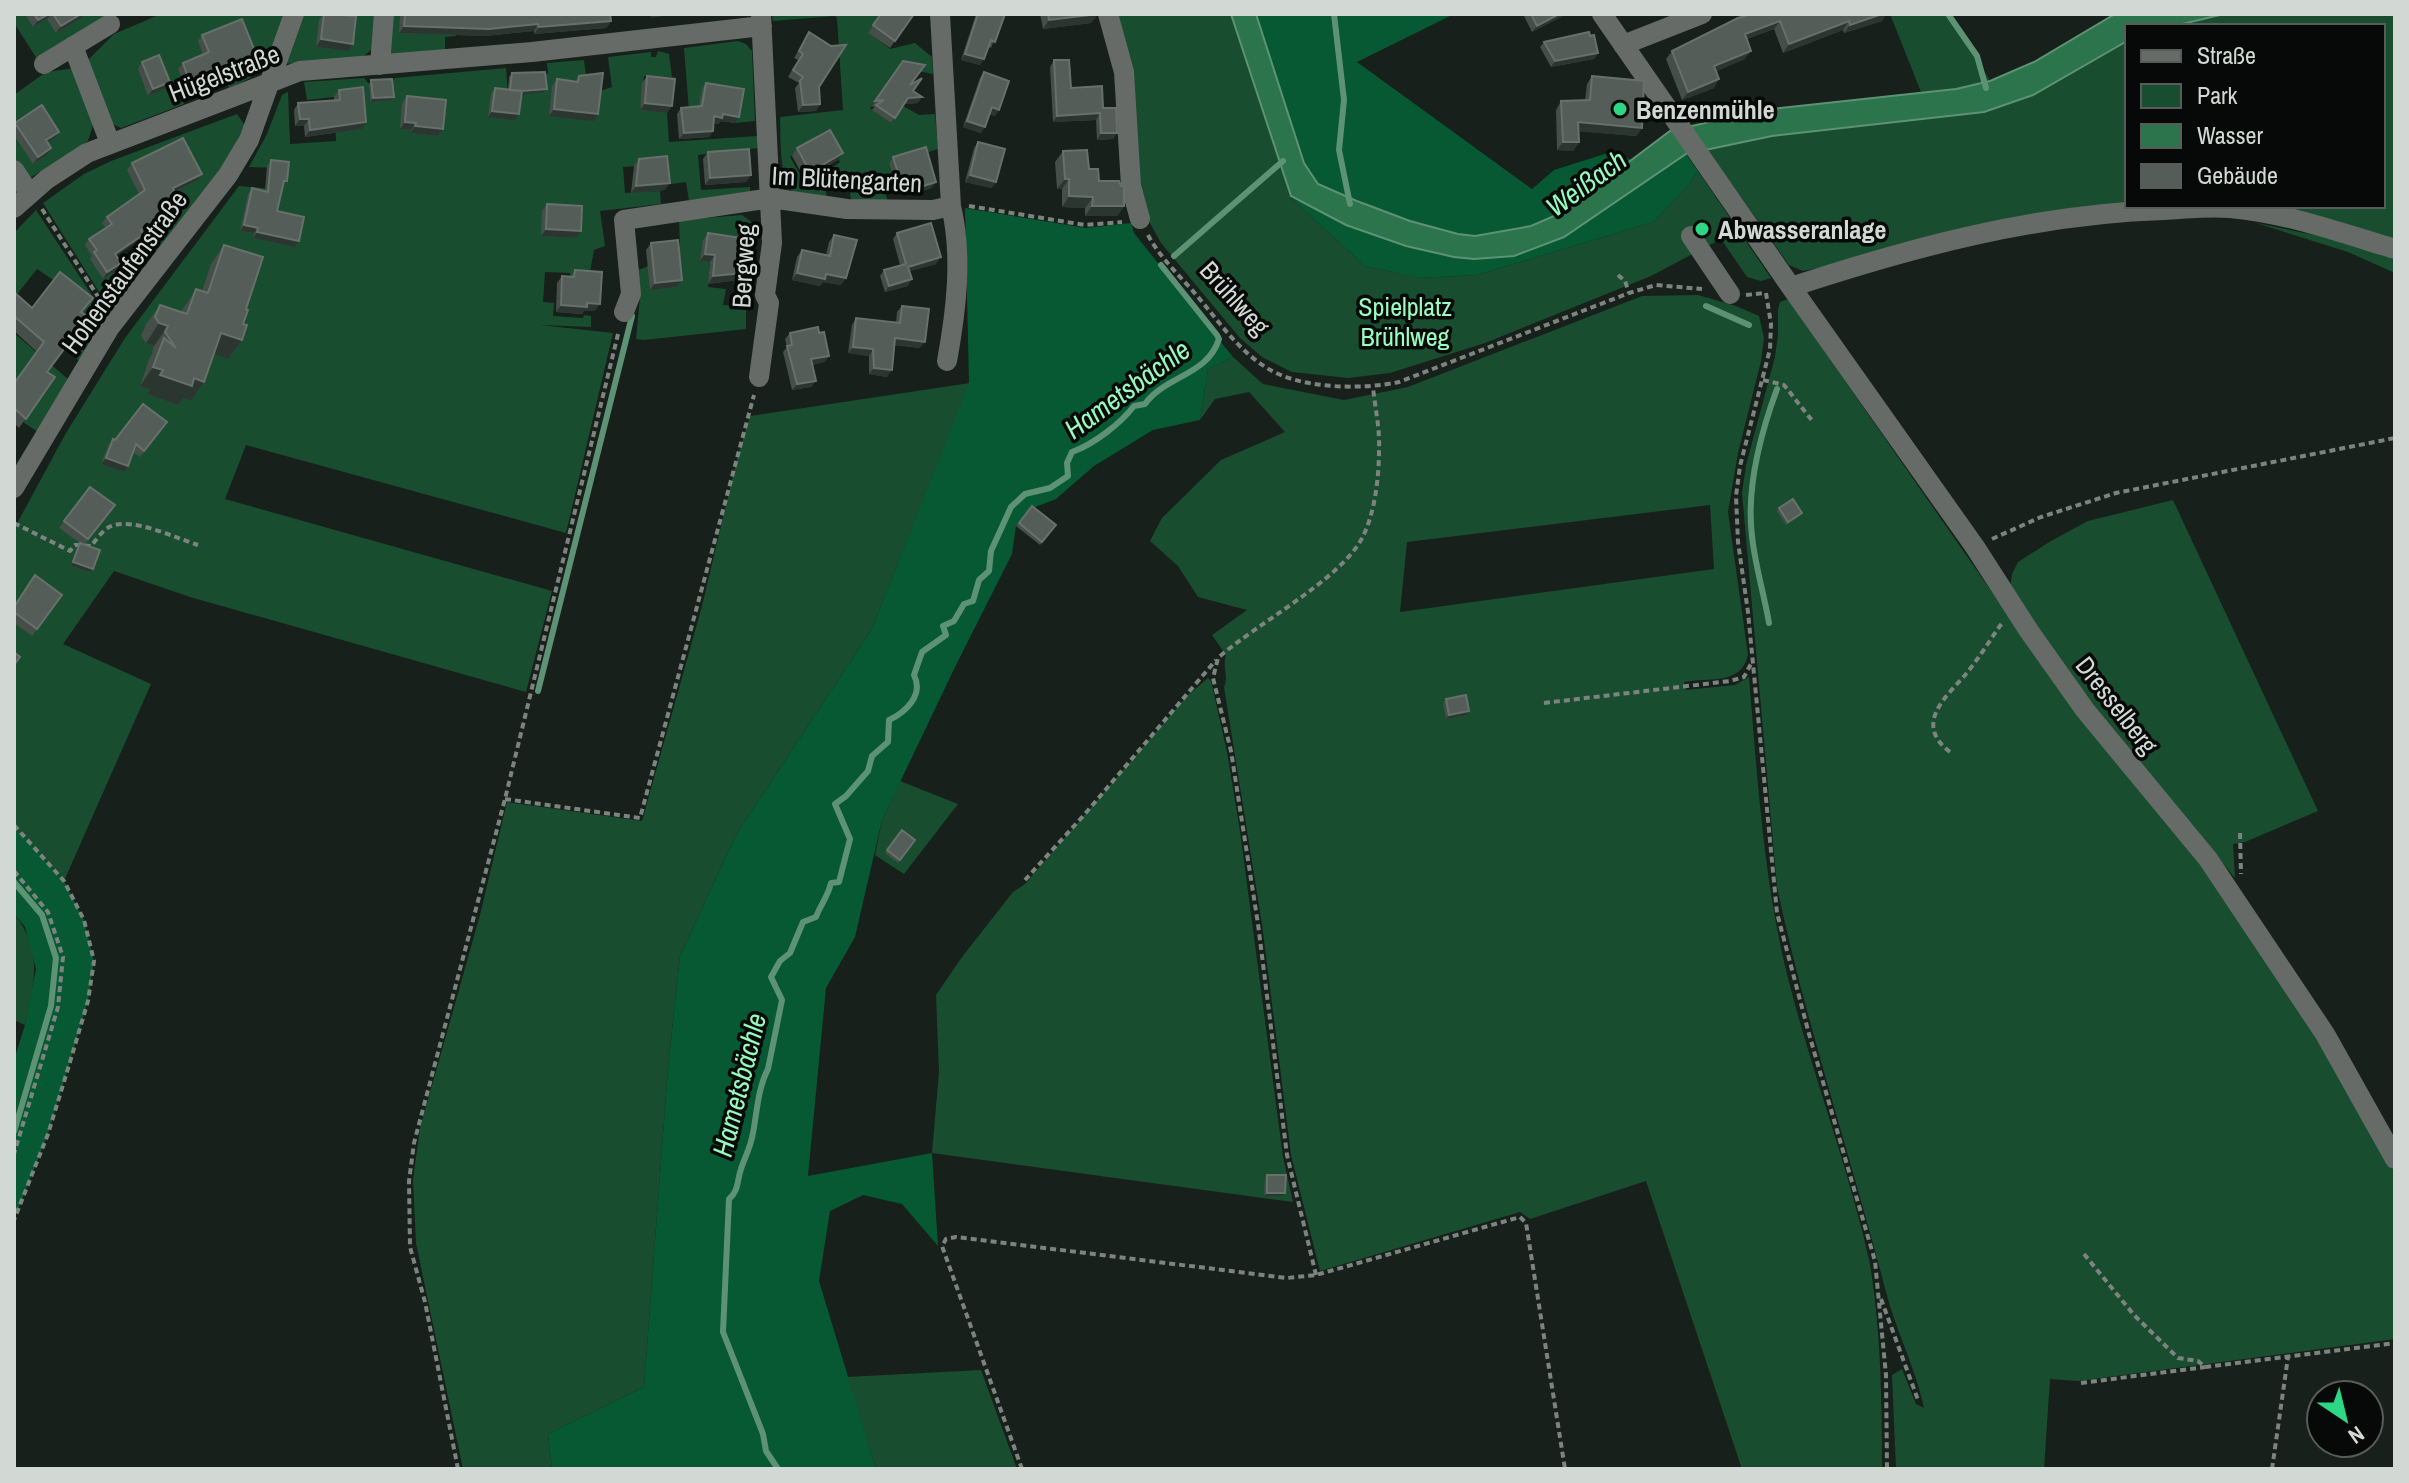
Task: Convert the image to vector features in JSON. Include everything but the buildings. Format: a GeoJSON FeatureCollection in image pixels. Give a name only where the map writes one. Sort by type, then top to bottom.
{"type":"FeatureCollection","features":[{"type":"Feature","properties":{"kind":"street","name":"Hohenstaufenstraße"},"geometry":{"type":"LineString","coordinates":[[14,488],[115,321],[228,175],[249,140],[294,14]]}},
{"type":"Feature","properties":{"kind":"street"},"geometry":{"type":"LineString","coordinates":[[380,65],[384,14]]}},
{"type":"Feature","properties":{"kind":"street","name":"Im Blütengarten"},"geometry":{"type":"LineString","coordinates":[[940,14],[951,206],[955,221],[955,305],[947,361]]}},
{"type":"Feature","properties":{"kind":"street"},"geometry":{"type":"LineString","coordinates":[[1108,14],[1124,72],[1131,186],[1140,219]]}},
{"type":"Feature","properties":{"kind":"street","name":"Dresselberg"},"geometry":{"type":"LineString","coordinates":[[1602,14],[1975,547],[2085,710],[2208,859],[2325,1034],[2395,1159]]}},
{"type":"Feature","properties":{"kind":"street"},"geometry":{"type":"LineString","coordinates":[[1623,45],[1702,14]]}},
{"type":"Feature","properties":{"kind":"street","name":"Hügelstraße"},"geometry":{"type":"LineString","coordinates":[[14,208],[67,165],[110,143],[300,71],[532,52],[762,20]]}},
{"type":"Feature","properties":{"kind":"street","name":"Bergweg"},"geometry":{"type":"LineString","coordinates":[[759,377],[769,303],[765,295],[772,243],[762,20]]}},
{"type":"Feature","properties":{"kind":"street"},"geometry":{"type":"LineString","coordinates":[[44,64],[110,24]]}},
{"type":"Feature","properties":{"kind":"street"},"geometry":{"type":"LineString","coordinates":[[73,46],[110,143]]}},
{"type":"Feature","properties":{"kind":"street"},"geometry":{"type":"LineString","coordinates":[[14,170],[30,194]]}},
{"type":"Feature","properties":{"kind":"street","name":"Im Blütengarten"},"geometry":{"type":"LineString","coordinates":[[627,303],[624,220],[771,198],[847,209],[933,210],[951,206]]}},
{"type":"Feature","properties":{"kind":"street"},"geometry":{"type":"LineString","coordinates":[[1791,287],[1975,233],[2118,212],[2230,208],[2307,223],[2395,249]]}},
{"type":"Feature","properties":{"kind":"street"},"geometry":{"type":"LineString","coordinates":[[1691,236],[1730,294]]}},
{"type":"Feature","properties":{"kind":"path"},"geometry":{"type":"LineString","coordinates":[[30,194],[115,321]]}},
{"type":"Feature","properties":{"kind":"path"},"geometry":{"type":"LineString","coordinates":[[951,206],[964,205],[1085,225],[1140,219]]}},
{"type":"Feature","properties":{"kind":"path","name":"Brühlweg"},"geometry":{"type":"LineString","coordinates":[[1140,219],[1150,239],[1227,334],[1267,368],[1281,375],[1329,386],[1373,387],[1399,382],[1656,285],[1730,294],[1766,293],[1791,287]]}},
{"type":"Feature","properties":{"kind":"path"},"geometry":{"type":"LineString","coordinates":[[1618,275],[1625,281],[1629,293]]}},
{"type":"Feature","properties":{"kind":"path"},"geometry":{"type":"LineString","coordinates":[[1766,293],[1771,324],[1770,349],[1740,466],[1736,496],[1738,542],[1753,660],[1777,913],[1875,1261],[1886,1375],[1887,1469]]}},
{"type":"Feature","properties":{"kind":"path"},"geometry":{"type":"LineString","coordinates":[[458,1469],[425,1302],[410,1247],[409,1181],[416,1127],[505,799],[627,303]]}},
{"type":"Feature","properties":{"kind":"path"},"geometry":{"type":"LineString","coordinates":[[505,799],[640,818],[759,377]]}},
{"type":"Feature","properties":{"kind":"path"},"geometry":{"type":"LineString","coordinates":[[1763,380],[1784,385],[1814,423]]}},
{"type":"Feature","properties":{"kind":"path"},"geometry":{"type":"LineString","coordinates":[[1025,880],[1218,658],[1326,577],[1360,541],[1369,521],[1380,449],[1373,387]]}},
{"type":"Feature","properties":{"kind":"path"},"geometry":{"type":"LineString","coordinates":[[1975,547],[2041,517],[2116,493],[2395,438]]}},
{"type":"Feature","properties":{"kind":"path"},"geometry":{"type":"LineString","coordinates":[[14,523],[70,551],[75,545],[91,546],[108,527],[119,525],[139,525],[198,545]]}},
{"type":"Feature","properties":{"kind":"path"},"geometry":{"type":"LineString","coordinates":[[1950,752],[1935,734],[1935,713],[2013,606]]}},
{"type":"Feature","properties":{"kind":"path"},"geometry":{"type":"LineString","coordinates":[[1218,658],[1213,678],[1231,751],[1258,924],[1287,1155],[1316,1275]]}},
{"type":"Feature","properties":{"kind":"path"},"geometry":{"type":"LineString","coordinates":[[1544,703],[1730,681],[1744,677],[1753,660]]}},
{"type":"Feature","properties":{"kind":"path"},"geometry":{"type":"LineString","coordinates":[[14,825],[64,881],[84,920],[94,961],[88,1001],[48,1134],[14,1220]]}},
{"type":"Feature","properties":{"kind":"path"},"geometry":{"type":"LineString","coordinates":[[14,871],[48,912],[63,957],[58,1007],[14,1154]]}},
{"type":"Feature","properties":{"kind":"path"},"geometry":{"type":"LineString","coordinates":[[1022,1469],[942,1246],[946,1239],[956,1237],[1287,1278],[1316,1275],[1520,1217],[1526,1223],[1565,1469]]}},
{"type":"Feature","properties":{"kind":"path"},"geometry":{"type":"LineString","coordinates":[[2084,1254],[2134,1315],[2178,1358],[2198,1361],[2205,1367]]}},
{"type":"Feature","properties":{"kind":"path"},"geometry":{"type":"LineString","coordinates":[[1879,1293],[1918,1400]]}},
{"type":"Feature","properties":{"kind":"path"},"geometry":{"type":"LineString","coordinates":[[2081,1383],[2395,1343]]}},
{"type":"Feature","properties":{"kind":"path"},"geometry":{"type":"LineString","coordinates":[[2272,1469],[2288,1357]]}},
{"type":"Feature","properties":{"kind":"green space"},"geometry":{"type":"Polygon","coordinates":[[[14,14],[113,16],[39,62],[14,23],[14,14]]]}},
{"type":"Feature","properties":{"kind":"green space"},"geometry":{"type":"Polygon","coordinates":[[[161,14],[285,14],[269,61],[255,75],[229,88],[224,72],[252,60],[205,60],[200,62],[207,79],[185,94],[184,104],[121,128],[108,122],[87,61],[114,34],[161,14]]]}},
{"type":"Feature","properties":{"kind":"green space"},"geometry":{"type":"Polygon","coordinates":[[[301,14],[379,14],[376,46],[360,59],[283,64],[301,14]]]}},
{"type":"Feature","properties":{"kind":"green space"},"geometry":{"type":"Polygon","coordinates":[[[388,14],[455,14],[456,36],[445,37],[445,51],[393,57],[385,46],[388,14]]]}},
{"type":"Feature","properties":{"kind":"green space"},"geometry":{"type":"Polygon","coordinates":[[[772,14],[881,14],[869,33],[890,49],[915,43],[932,57],[933,74],[899,67],[870,108],[891,123],[903,106],[919,115],[935,114],[938,149],[889,164],[897,188],[885,193],[888,201],[851,201],[848,173],[835,174],[833,167],[840,162],[825,135],[790,157],[805,183],[824,172],[827,201],[802,196],[790,187],[783,169],[780,117],[843,110],[837,18],[773,21],[772,14]]]}},
{"type":"Feature","properties":{"kind":"green space","name":"Spielplatz Brühlweg"},"geometry":{"type":"Polygon","coordinates":[[[1113,14],[1231,14],[1291,198],[1365,266],[1421,278],[1477,275],[1653,222],[1698,171],[1771,278],[1761,281],[1747,277],[1721,239],[1651,276],[1485,343],[1390,373],[1348,378],[1292,372],[1262,357],[1240,338],[1161,243],[1146,216],[1138,185],[1113,14]]]}},
{"type":"Feature","properties":{"kind":"green space"},"geometry":{"type":"Polygon","coordinates":[[[1890,14],[1951,14],[1990,81],[1956,89],[1921,92],[1890,14]]]}},
{"type":"Feature","properties":{"kind":"green space"},"geometry":{"type":"Polygon","coordinates":[[[2224,14],[2395,14],[2395,241],[2334,220],[2282,208],[2385,208],[2385,24],[2182,24],[2224,14]]]}},
{"type":"Feature","properties":{"kind":"green space"},"geometry":{"type":"Polygon","coordinates":[[[738,41],[752,51],[755,121],[735,123],[741,91],[696,120],[689,111],[684,48],[738,41]]]}},
{"type":"Feature","properties":{"kind":"green space"},"geometry":{"type":"Polygon","coordinates":[[[2125,42],[2125,205],[1803,271],[1789,265],[1707,149],[1772,136],[1984,112],[2125,42]]]}},
{"type":"Feature","properties":{"kind":"green space"},"geometry":{"type":"Polygon","coordinates":[[[658,51],[669,54],[672,77],[644,76],[640,109],[667,113],[669,142],[757,136],[758,148],[698,155],[701,190],[750,187],[750,195],[689,201],[686,182],[664,185],[662,164],[623,167],[625,193],[660,191],[661,204],[600,211],[605,246],[594,250],[590,272],[570,277],[570,273],[545,272],[543,302],[554,303],[553,316],[591,316],[591,327],[540,325],[613,333],[566,533],[246,445],[225,499],[552,591],[526,692],[190,597],[114,571],[63,644],[151,684],[64,881],[14,825],[14,529],[66,433],[125,338],[239,186],[283,190],[285,168],[249,167],[267,134],[282,95],[288,92],[290,144],[336,141],[334,97],[307,100],[304,82],[364,78],[369,84],[370,101],[391,100],[390,82],[395,78],[506,68],[508,96],[488,117],[515,120],[518,97],[544,92],[543,76],[548,73],[547,63],[584,60],[586,76],[549,116],[593,121],[597,92],[612,87],[608,57],[651,52],[651,57],[656,57],[658,51]]]}},
{"type":"Feature","properties":{"kind":"green space"},"geometry":{"type":"Polygon","coordinates":[[[75,68],[94,122],[88,141],[27,180],[14,159],[14,95],[46,72],[75,68]]]}},
{"type":"Feature","properties":{"kind":"green space"},"geometry":{"type":"Polygon","coordinates":[[[237,114],[246,127],[222,173],[156,252],[149,234],[139,240],[109,233],[92,257],[103,278],[129,264],[137,275],[114,305],[108,306],[43,203],[84,174],[111,161],[237,114]]]}},
{"type":"Feature","properties":{"kind":"green space"},"geometry":{"type":"Polygon","coordinates":[[[36,210],[97,303],[102,321],[80,361],[64,349],[62,286],[37,269],[14,298],[14,233],[36,210]]]}},
{"type":"Feature","properties":{"kind":"green space"},"geometry":{"type":"Polygon","coordinates":[[[742,215],[753,223],[753,238],[743,246],[700,260],[710,262],[708,287],[726,289],[723,305],[746,307],[746,329],[636,339],[640,297],[636,270],[680,246],[679,220],[742,215]]]}},
{"type":"Feature","properties":{"kind":"green space"},"geometry":{"type":"Polygon","coordinates":[[[2256,223],[2395,254],[2395,273],[2348,252],[2256,223]]]}},
{"type":"Feature","properties":{"kind":"green space"},"geometry":{"type":"Polygon","coordinates":[[[1698,295],[1736,306],[1759,316],[1764,338],[1728,512],[1748,655],[1739,672],[1731,676],[1684,682],[1686,690],[1735,685],[1749,677],[1762,829],[1780,942],[1870,1264],[1879,1341],[1882,1469],[1742,1469],[1646,1181],[1530,1219],[1520,1212],[1320,1271],[1291,1155],[1262,924],[1224,687],[1226,655],[1212,635],[1247,610],[1198,597],[1178,566],[1150,541],[1162,518],[1221,460],[1285,432],[1249,392],[1215,399],[1200,420],[1208,369],[1233,357],[1263,384],[1344,400],[1408,387],[1642,296],[1698,295]],[[1710,505],[1407,542],[1400,612],[1714,569],[1710,505]]]}},
{"type":"Feature","properties":{"kind":"green space"},"geometry":{"type":"Polygon","coordinates":[[[1788,299],[2012,621],[2202,863],[2320,1035],[2395,1173],[2395,1339],[2078,1381],[2050,1379],[2044,1469],[1896,1469],[1892,1375],[1902,1369],[1916,1404],[1924,1408],[1886,1292],[1801,989],[1777,887],[1742,493],[1746,465],[1775,357],[1778,309],[1780,302],[1788,299]]]}},
{"type":"Feature","properties":{"kind":"green space"},"geometry":{"type":"Polygon","coordinates":[[[14,333],[68,379],[38,432],[23,422],[14,384],[14,333]]]}},
{"type":"Feature","properties":{"kind":"green space"},"geometry":{"type":"Polygon","coordinates":[[[970,383],[872,629],[737,833],[680,956],[668,1068],[644,1387],[548,1434],[552,1469],[463,1469],[416,1243],[413,1180],[420,1128],[480,915],[507,802],[642,821],[702,606],[750,416],[970,383]]]}},
{"type":"Feature","properties":{"kind":"green space"},"geometry":{"type":"Polygon","coordinates":[[[2173,500],[2318,811],[2245,842],[2233,844],[2235,878],[2093,707],[2010,591],[2012,574],[2018,562],[2051,541],[2088,521],[2173,500]]]}},
{"type":"Feature","properties":{"kind":"green space"},"geometry":{"type":"Polygon","coordinates":[[[1208,678],[1227,752],[1240,831],[1283,1157],[1293,1202],[932,1153],[939,1072],[936,995],[1013,892],[1025,884],[1187,696],[1208,678]]]}},
{"type":"Feature","properties":{"kind":"green space"},"geometry":{"type":"Polygon","coordinates":[[[900,781],[958,804],[904,874],[875,855],[882,820],[900,781]]]}},
{"type":"Feature","properties":{"kind":"green space"},"geometry":{"type":"Polygon","coordinates":[[[14,914],[30,941],[33,954],[33,981],[25,1025],[14,1020],[14,914]]]}},
{"type":"Feature","properties":{"kind":"green space"},"geometry":{"type":"Polygon","coordinates":[[[981,1370],[1017,1469],[876,1469],[847,1377],[981,1370]]]}},
{"type":"Feature","properties":{"kind":"shaded area"},"geometry":{"type":"Polygon","coordinates":[[[1256,14],[1454,14],[1357,62],[1532,189],[1554,170],[1614,151],[1631,160],[1561,213],[1531,226],[1475,236],[1410,221],[1318,184],[1304,163],[1256,14]]]}},
{"type":"Feature","properties":{"kind":"shaded area"},"geometry":{"type":"Polygon","coordinates":[[[1686,154],[1698,171],[1653,222],[1477,275],[1420,278],[1365,266],[1291,198],[1406,246],[1564,237],[1686,154]]]}},
{"type":"Feature","properties":{"kind":"shaded area"},"geometry":{"type":"Polygon","coordinates":[[[965,208],[1086,228],[1131,223],[1134,233],[1233,357],[1208,369],[1200,420],[1153,430],[1094,466],[1056,499],[1030,509],[1016,526],[1012,554],[882,820],[855,937],[826,988],[808,1176],[932,1153],[938,1246],[902,1204],[863,1195],[830,1211],[819,1281],[876,1469],[552,1469],[548,1434],[644,1387],[668,1068],[680,956],[737,833],[872,629],[969,383],[965,208]]]}},
{"type":"Feature","properties":{"kind":"shaded area"},"geometry":{"type":"Polygon","coordinates":[[[14,825],[64,881],[84,920],[94,961],[88,1001],[48,1134],[14,1220],[14,1060],[25,1025],[36,969],[25,927],[14,914],[14,825]]]}},
{"type":"Feature","properties":{"kind":"water"},"geometry":{"type":"Polygon","coordinates":[[[1231,14],[1256,14],[1304,163],[1318,184],[1410,221],[1475,236],[1531,226],[1561,213],[1670,131],[1762,110],[1956,89],[1990,81],[2034,62],[2115,14],[2224,14],[2182,24],[2125,24],[2125,42],[2033,95],[1984,112],[1772,136],[1686,154],[1564,237],[1514,256],[1474,259],[1406,246],[1346,225],[1291,196],[1231,14]]]}},
{"type":"Feature","properties":{"kind":"waterway"},"geometry":{"type":"LineString","coordinates":[[1334,14],[1344,100],[1339,150],[1350,204]]}},
{"type":"Feature","properties":{"kind":"waterway"},"geometry":{"type":"LineString","coordinates":[[1948,14],[1977,56],[1986,88]]}},
{"type":"Feature","properties":{"kind":"waterway","name":"Hametsbächle"},"geometry":{"type":"LineString","coordinates":[[1174,256],[1283,161]]}},
{"type":"Feature","properties":{"kind":"waterway","name":"Hametsbächle"},"geometry":{"type":"LineString","coordinates":[[778,1469],[766,1451],[763,1434],[723,1332],[729,1199],[736,1189],[751,1142],[782,1000],[771,977],[780,961],[790,953],[803,922],[816,917],[831,883],[839,882],[850,839],[835,804],[868,771],[872,756],[888,742],[889,720],[912,702],[917,689],[914,675],[922,652],[946,635],[943,626],[954,621],[964,604],[973,601],[979,580],[989,571],[991,551],[1011,507],[1025,494],[1050,488],[1068,476],[1067,463],[1072,452],[1106,433],[1134,406],[1145,404],[1163,387],[1196,368],[1213,351],[1219,339],[1217,335],[1161,265]]}},
{"type":"Feature","properties":{"kind":"waterway"},"geometry":{"type":"LineString","coordinates":[[1706,306],[1749,325]]}},
{"type":"Feature","properties":{"kind":"waterway"},"geometry":{"type":"LineString","coordinates":[[538,691],[632,316]]}},
{"type":"Feature","properties":{"kind":"waterway"},"geometry":{"type":"LineString","coordinates":[[1769,623],[1753,547],[1751,499],[1760,443],[1777,389]]}},
{"type":"Feature","properties":{"kind":"waterway"},"geometry":{"type":"LineString","coordinates":[[14,882],[42,915],[56,958],[51,1006],[14,1132]]}},
{"type":"Feature","properties":{"kind":"place","name":"Benzenmühle"},"geometry":{"type":"Point","coordinates":[1620,109]}},
{"type":"Feature","properties":{"kind":"place","name":"Abwasseranlage"},"geometry":{"type":"Point","coordinates":[1702,229]}},
{"type":"Feature","properties":{"kind":"water label","name":"Weißach"},"geometry":{"type":"Point","coordinates":[1586,183]}}]}
